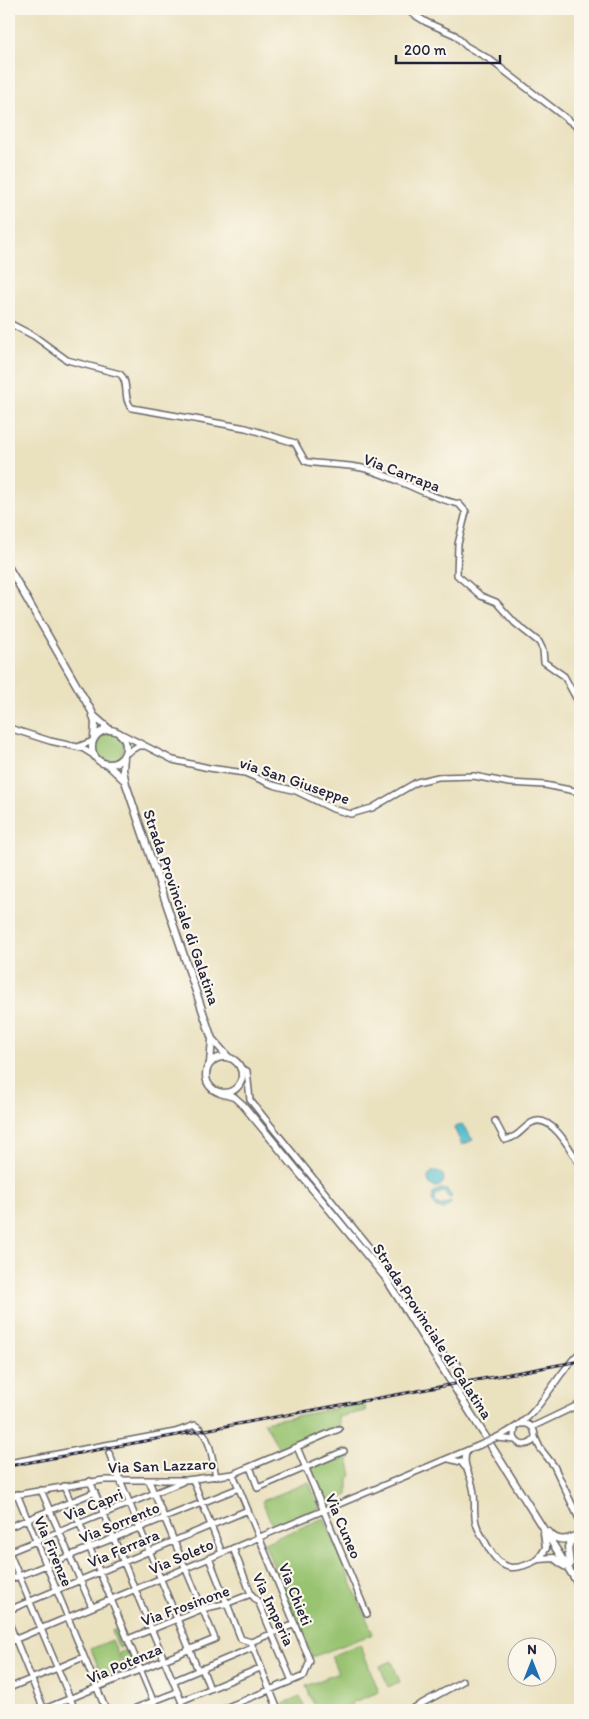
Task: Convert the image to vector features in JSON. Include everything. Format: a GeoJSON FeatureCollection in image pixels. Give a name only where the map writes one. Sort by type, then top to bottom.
{"type":"FeatureCollection","features":[{"type":"Feature","properties":{"kind":"main road"},"geometry":{"type":"LineString","coordinates":[[9,568],[92,712],[96,723],[93,755]]}},
{"type":"Feature","properties":{"kind":"main road"},"geometry":{"type":"LineString","coordinates":[[92,712],[110,730]]}},
{"type":"Feature","properties":{"kind":"main road"},"geometry":{"type":"LineString","coordinates":[[94,740],[101,732],[110,730],[118,732]]}},
{"type":"Feature","properties":{"kind":"main road","name":"Strada Provinciale di Galatina"},"geometry":{"type":"LineString","coordinates":[[118,732],[126,744],[123,770],[126,784],[212,1039],[240,1068]]}},
{"type":"Feature","properties":{"kind":"main road","name":"Strada Provinciale di Galatina"},"geometry":{"type":"LineString","coordinates":[[93,755],[102,763],[108,765],[126,784]]}},
{"type":"Feature","properties":{"kind":"main road"},"geometry":{"type":"LineString","coordinates":[[108,765],[117,763],[125,755]]}},
{"type":"Feature","properties":{"kind":"main road","name":"Strada Provinciale di Galatina"},"geometry":{"type":"LineString","coordinates":[[212,1039],[210,1064],[206,1075],[207,1081],[214,1090],[234,1097],[243,1105],[367,1248],[580,1587]]}},
{"type":"Feature","properties":{"kind":"main road"},"geometry":{"type":"LineString","coordinates":[[210,1064],[221,1057],[229,1058]]}},
{"type":"Feature","properties":{"kind":"main road"},"geometry":{"type":"LineString","coordinates":[[240,1068],[239,1090],[243,1105]]}},
{"type":"Feature","properties":{"kind":"main road"},"geometry":{"type":"LineString","coordinates":[[220,1092],[232,1091],[240,1083]]}},
{"type":"Feature","properties":{"kind":"main road"},"geometry":{"type":"LineString","coordinates":[[538,1520],[552,1536],[560,1540],[569,1540],[577,1536]]}},
{"type":"Feature","properties":{"kind":"main road"},"geometry":{"type":"LineString","coordinates":[[538,1520],[546,1543],[544,1553],[538,1559]]}},
{"type":"Feature","properties":{"kind":"main road"},"geometry":{"type":"LineString","coordinates":[[574,1576],[567,1555],[568,1547],[577,1536]]}},
{"type":"Feature","properties":{"kind":"main road"},"geometry":{"type":"LineString","coordinates":[[538,1559],[554,1558],[574,1576]]}},
{"type":"Feature","properties":{"kind":"street"},"geometry":{"type":"LineString","coordinates":[[405,9],[426,22],[455,35],[466,46],[489,59],[580,129]]}},
{"type":"Feature","properties":{"kind":"street","name":"Via Carrapa"},"geometry":{"type":"LineString","coordinates":[[9,323],[34,336],[67,360],[120,374],[124,377],[128,401],[132,408],[246,428],[295,443],[305,461],[361,468],[413,486],[446,502],[459,504],[466,512],[458,544],[457,576],[481,596],[496,602],[515,623],[539,642],[543,650],[544,662],[564,676],[580,705]]}},
{"type":"Feature","properties":{"kind":"street"},"geometry":{"type":"LineString","coordinates":[[9,728],[82,748],[93,755]]}},
{"type":"Feature","properties":{"kind":"street","name":"via San Giuseppe"},"geometry":{"type":"LineString","coordinates":[[118,732],[184,763],[257,777],[273,785],[296,790],[333,808],[351,814],[372,808],[417,782],[438,777],[474,776],[509,783],[545,785],[580,792]]}},
{"type":"Feature","properties":{"kind":"street"},"geometry":{"type":"LineString","coordinates":[[75,747],[86,745],[94,740]]}},
{"type":"Feature","properties":{"kind":"street"},"geometry":{"type":"LineString","coordinates":[[125,755],[138,746],[146,746]]}},
{"type":"Feature","properties":{"kind":"street"},"geometry":{"type":"LineString","coordinates":[[240,1068],[247,1071],[250,1100],[398,1285],[448,1360],[458,1365]]}},
{"type":"Feature","properties":{"kind":"street"},"geometry":{"type":"LineString","coordinates":[[495,1121],[505,1140],[521,1134],[525,1128],[536,1121],[544,1121],[557,1132],[580,1166]]}},
{"type":"Feature","properties":{"kind":"street"},"geometry":{"type":"LineString","coordinates":[[515,1440],[515,1429],[533,1414],[580,1352]]}},
{"type":"Feature","properties":{"kind":"street"},"geometry":{"type":"LineString","coordinates":[[521,1424],[530,1426],[540,1424],[548,1418],[580,1404]]}},
{"type":"Feature","properties":{"kind":"street"},"geometry":{"type":"LineString","coordinates":[[533,1414],[530,1426],[540,1448],[554,1466],[579,1519],[580,1527],[577,1536]]}},
{"type":"Feature","properties":{"kind":"street"},"geometry":{"type":"LineString","coordinates":[[528,1445],[535,1436],[540,1424]]}},
{"type":"Feature","properties":{"kind":"street"},"geometry":{"type":"LineString","coordinates":[[9,1463],[174,1432],[195,1425],[201,1431],[210,1448],[216,1477]]}},
{"type":"Feature","properties":{"kind":"street","name":"Via San Lazzaro"},"geometry":{"type":"LineString","coordinates":[[9,1496],[90,1481],[193,1480],[233,1474],[339,1429]]}},
{"type":"Feature","properties":{"kind":"street","name":"Via Soleto"},"geometry":{"type":"LineString","coordinates":[[9,1642],[448,1459],[515,1429]]}},
{"type":"Feature","properties":{"kind":"street"},"geometry":{"type":"LineString","coordinates":[[496,1438],[515,1440],[520,1444],[540,1448]]}},
{"type":"Feature","properties":{"kind":"street","name":"Via Cuneo"},"geometry":{"type":"LineString","coordinates":[[297,1447],[367,1614]]}},
{"type":"Feature","properties":{"kind":"street"},"geometry":{"type":"LineString","coordinates":[[463,1461],[468,1450]]}},
{"type":"Feature","properties":{"kind":"street"},"geometry":{"type":"LineString","coordinates":[[250,1467],[258,1488],[344,1451]]}},
{"type":"Feature","properties":{"kind":"street"},"geometry":{"type":"LineString","coordinates":[[109,1453],[189,1649],[210,1689]]}},
{"type":"Feature","properties":{"kind":"street"},"geometry":{"type":"LineString","coordinates":[[459,1454],[474,1489],[476,1523],[498,1563],[511,1568],[527,1565],[538,1559]]}},
{"type":"Feature","properties":{"kind":"street"},"geometry":{"type":"LineString","coordinates":[[448,1459],[463,1461]]}},
{"type":"Feature","properties":{"kind":"street","name":"Via Chieti"},"geometry":{"type":"LineString","coordinates":[[233,1474],[310,1661],[304,1676],[292,1681]]}},
{"type":"Feature","properties":{"kind":"street","name":"Via Capri"},"geometry":{"type":"LineString","coordinates":[[9,1552],[186,1480]]}},
{"type":"Feature","properties":{"kind":"street"},"geometry":{"type":"LineString","coordinates":[[193,1480],[222,1553]]}},
{"type":"Feature","properties":{"kind":"street"},"geometry":{"type":"LineString","coordinates":[[90,1481],[185,1710]]}},
{"type":"Feature","properties":{"kind":"street"},"geometry":{"type":"LineString","coordinates":[[150,1481],[202,1609]]}},
{"type":"Feature","properties":{"kind":"street"},"geometry":{"type":"LineString","coordinates":[[64,1486],[157,1710]]}},
{"type":"Feature","properties":{"kind":"street","name":"Via Sorrento"},"geometry":{"type":"LineString","coordinates":[[9,1580],[239,1488]]}},
{"type":"Feature","properties":{"kind":"street"},"geometry":{"type":"LineString","coordinates":[[42,1490],[92,1607]]}},
{"type":"Feature","properties":{"kind":"street"},"geometry":{"type":"LineString","coordinates":[[9,1527],[95,1492]]}},
{"type":"Feature","properties":{"kind":"street","name":"Via Firenze"},"geometry":{"type":"LineString","coordinates":[[17,1494],[106,1710]]}},
{"type":"Feature","properties":{"kind":"street","name":"Via Ferrara"},"geometry":{"type":"LineString","coordinates":[[9,1610],[248,1510]]}},
{"type":"Feature","properties":{"kind":"street","name":"Via Imperia"},"geometry":{"type":"LineString","coordinates":[[233,1548],[251,1594],[259,1603],[292,1681]]}},
{"type":"Feature","properties":{"kind":"street"},"geometry":{"type":"LineString","coordinates":[[9,1552],[75,1710]]}},
{"type":"Feature","properties":{"kind":"street"},"geometry":{"type":"LineString","coordinates":[[208,1558],[241,1638],[252,1645],[278,1710]]}},
{"type":"Feature","properties":{"kind":"street","name":"Via Frosinone"},"geometry":{"type":"LineString","coordinates":[[128,1640],[202,1609],[228,1603],[251,1594]]}},
{"type":"Feature","properties":{"kind":"street","name":"Via Potenza"},"geometry":{"type":"LineString","coordinates":[[43,1710],[215,1639],[202,1609]]}},
{"type":"Feature","properties":{"kind":"street"},"geometry":{"type":"LineString","coordinates":[[9,1624],[43,1710]]}},
{"type":"Feature","properties":{"kind":"street"},"geometry":{"type":"LineString","coordinates":[[173,1681],[252,1645],[272,1633],[295,1624]]}},
{"type":"Feature","properties":{"kind":"street"},"geometry":{"type":"LineString","coordinates":[[9,1688],[84,1657]]}},
{"type":"Feature","properties":{"kind":"street"},"geometry":{"type":"LineString","coordinates":[[181,1702],[260,1668]]}},
{"type":"Feature","properties":{"kind":"street"},"geometry":{"type":"LineString","coordinates":[[220,1710],[292,1681]]}},
{"type":"Feature","properties":{"kind":"street"},"geometry":{"type":"LineString","coordinates":[[410,1710],[463,1681]]}},
{"type":"Feature","properties":{"kind":"street"},"geometry":{"type":"LineString","coordinates":[[136,1708],[177,1692]]}},
{"type":"Feature","properties":{"kind":"street"},"geometry":{"type":"LineString","coordinates":[[9,1698],[14,1710]]}},
{"type":"Feature","properties":{"kind":"street"},"geometry":{"type":"LineString","coordinates":[[235,1704],[238,1710]]}},
{"type":"Feature","properties":{"kind":"green space"},"geometry":{"type":"Polygon","coordinates":[[[109,732],[115,733],[123,741],[123,753],[115,761],[109,762],[103,761],[95,753],[94,747],[95,741],[103,733],[109,732]]]}},
{"type":"Feature","properties":{"kind":"green space"},"geometry":{"type":"Polygon","coordinates":[[[364,1403],[366,1411],[338,1417],[340,1426],[281,1452],[264,1422],[364,1403]]]}},
{"type":"Feature","properties":{"kind":"green space"},"geometry":{"type":"Polygon","coordinates":[[[347,1453],[352,1476],[348,1478],[348,1495],[324,1505],[309,1468],[347,1453]]]}},
{"type":"Feature","properties":{"kind":"green space"},"geometry":{"type":"Polygon","coordinates":[[[309,1482],[320,1508],[273,1527],[262,1501],[309,1482]]]}},
{"type":"Feature","properties":{"kind":"green space"},"geometry":{"type":"Polygon","coordinates":[[[324,1518],[373,1634],[312,1657],[264,1543],[324,1518]]]}},
{"type":"Feature","properties":{"kind":"green space"},"geometry":{"type":"Polygon","coordinates":[[[119,1628],[126,1645],[119,1648],[112,1631],[119,1628]]]}},
{"type":"Feature","properties":{"kind":"green space"},"geometry":{"type":"Polygon","coordinates":[[[112,1640],[125,1673],[104,1681],[91,1649],[112,1640]]]}},
{"type":"Feature","properties":{"kind":"green space"},"geometry":{"type":"Polygon","coordinates":[[[360,1644],[379,1692],[351,1703],[353,1710],[316,1710],[306,1686],[338,1673],[331,1656],[360,1644]]]}},
{"type":"Feature","properties":{"kind":"green space"},"geometry":{"type":"Polygon","coordinates":[[[128,1649],[136,1669],[127,1673],[119,1653],[128,1649]]]}},
{"type":"Feature","properties":{"kind":"green space"},"geometry":{"type":"Polygon","coordinates":[[[392,1661],[400,1682],[388,1687],[380,1666],[392,1661]]]}},
{"type":"Feature","properties":{"kind":"green space"},"geometry":{"type":"Polygon","coordinates":[[[300,1697],[306,1710],[286,1710],[283,1704],[300,1697]]]}},
{"type":"Feature","properties":{"kind":"water"},"geometry":{"type":"Polygon","coordinates":[[[462,1124],[473,1140],[462,1145],[454,1128],[462,1124]]]}},
{"type":"Feature","properties":{"kind":"water"},"geometry":{"type":"Polygon","coordinates":[[[436,1171],[442,1173],[444,1179],[442,1185],[436,1187],[430,1185],[428,1179],[430,1173],[436,1171]]]}},
{"type":"Feature","properties":{"kind":"water"},"geometry":{"type":"Polygon","coordinates":[[[440,1189],[447,1190],[452,1197],[449,1198],[443,1192],[436,1195],[435,1201],[440,1206],[452,1201],[449,1206],[443,1209],[436,1208],[432,1201],[433,1193],[440,1189]]]}},
{"type":"Feature","properties":{"kind":"railway"},"geometry":{"type":"LineString","coordinates":[[9,1466],[580,1361]]}}]}
